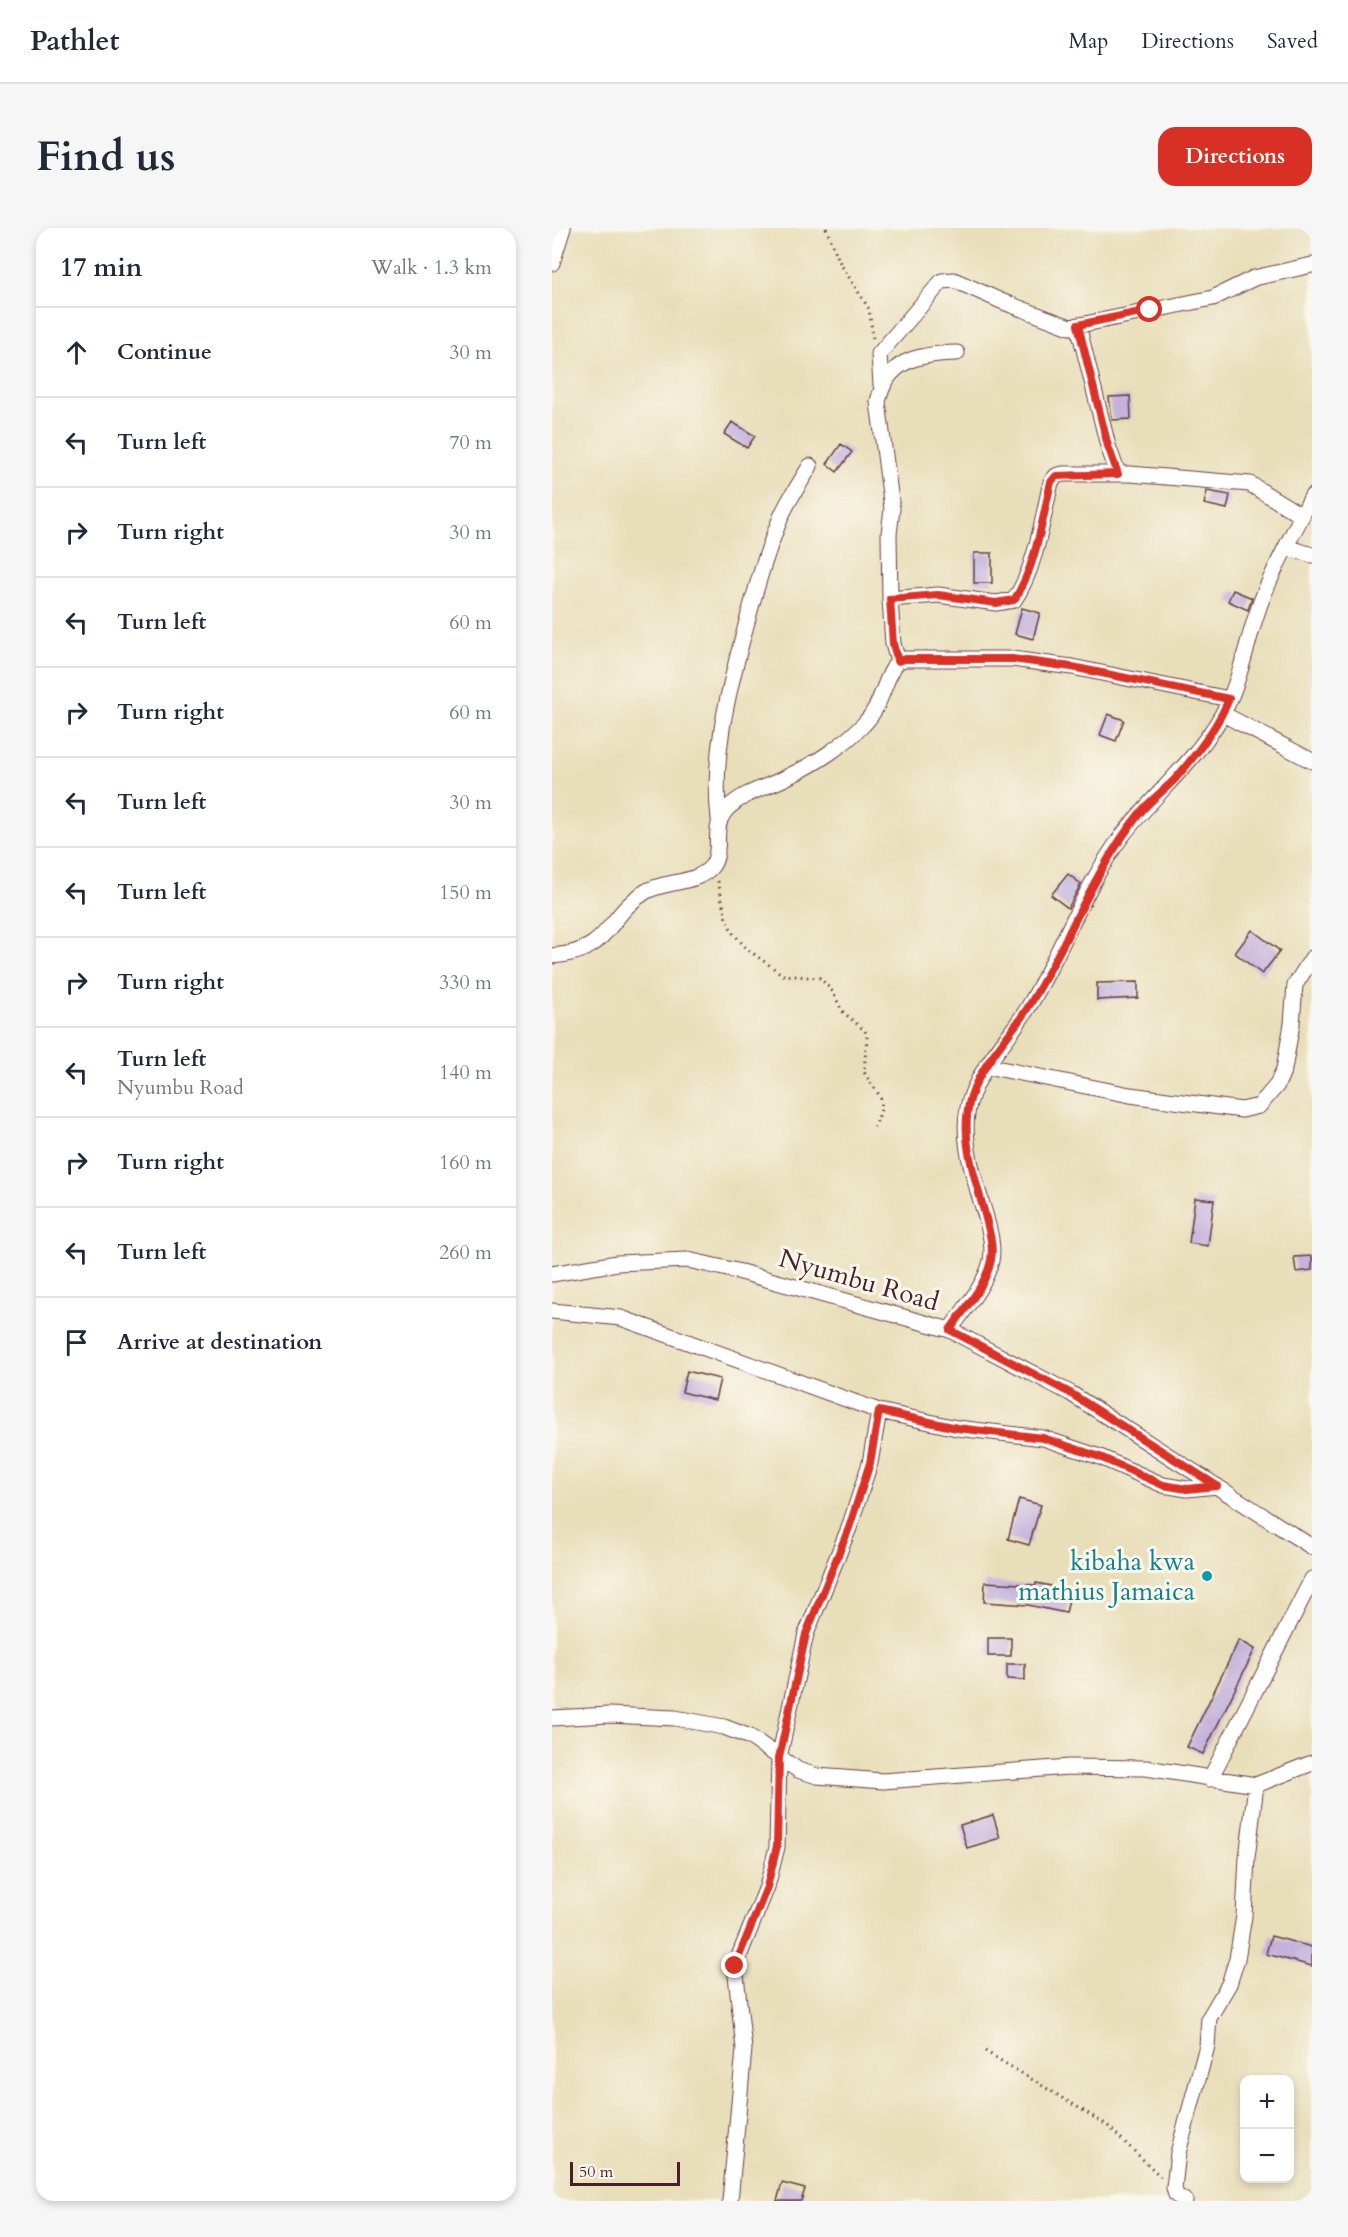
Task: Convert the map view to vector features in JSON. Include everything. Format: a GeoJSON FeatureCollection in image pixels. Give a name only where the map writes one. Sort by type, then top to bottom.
{"type":"FeatureCollection","features":[{"type":"Feature","properties":{"kind":"street"},"geometry":{"type":"LineString","coordinates":[[552,262],[563,228]]}},
{"type":"Feature","properties":{"kind":"street"},"geometry":{"type":"LineString","coordinates":[[719,819],[741,797],[789,777],[818,760],[863,725],[875,712],[898,661],[893,644],[890,599],[889,534],[892,509],[878,402],[881,385],[878,361],[879,354],[936,287],[947,280],[954,279],[1001,302],[1034,312],[1065,326],[1213,298],[1254,278],[1312,265]]}},
{"type":"Feature","properties":{"kind":"street"},"geometry":{"type":"LineString","coordinates":[[1078,325],[1108,446],[1118,474]]}},
{"type":"Feature","properties":{"kind":"street"},"geometry":{"type":"LineString","coordinates":[[881,385],[895,369],[912,359],[927,354],[957,353]]}},
{"type":"Feature","properties":{"kind":"street"},"geometry":{"type":"LineString","coordinates":[[552,957],[582,952],[593,946],[632,903],[647,891],[704,873],[715,862],[719,819],[716,789],[717,762],[728,694],[754,597],[779,520],[810,466]]}},
{"type":"Feature","properties":{"kind":"street"},"geometry":{"type":"LineString","coordinates":[[890,599],[938,595],[996,603],[1014,600],[1020,591],[1035,550],[1051,482],[1056,476],[1118,474],[1251,484],[1302,516]]}},
{"type":"Feature","properties":{"kind":"street"},"geometry":{"type":"LineString","coordinates":[[950,1330],[983,1280],[991,1260],[991,1237],[972,1168],[966,1120],[972,1095],[986,1066],[1028,1008],[1115,845],[1142,810],[1175,778],[1223,714],[1243,664],[1262,600],[1312,496]]}},
{"type":"Feature","properties":{"kind":"street"},"geometry":{"type":"LineString","coordinates":[[1286,547],[1312,555]]}},
{"type":"Feature","properties":{"kind":"street"},"geometry":{"type":"LineString","coordinates":[[898,661],[905,659],[1012,659],[1072,667],[1229,699]]}},
{"type":"Feature","properties":{"kind":"street"},"geometry":{"type":"LineString","coordinates":[[1223,714],[1312,761]]}},
{"type":"Feature","properties":{"kind":"street"},"geometry":{"type":"LineString","coordinates":[[986,1066],[1130,1095],[1242,1110],[1259,1106],[1277,1085],[1284,1069],[1295,985],[1312,958]]}},
{"type":"Feature","properties":{"kind":"street","name":"Nyumbu Road"},"geometry":{"type":"LineString","coordinates":[[552,1274],[617,1263],[688,1260],[741,1272],[950,1330],[1070,1393],[1312,1548]]}},
{"type":"Feature","properties":{"kind":"street"},"geometry":{"type":"LineString","coordinates":[[552,1311],[621,1318],[879,1411],[957,1428],[1043,1438],[1100,1457],[1163,1485],[1187,1489],[1217,1486]]}},
{"type":"Feature","properties":{"kind":"street"},"geometry":{"type":"LineString","coordinates":[[730,2201],[744,2049],[735,1966],[767,1887],[777,1846],[779,1758],[806,1634],[849,1528],[870,1463],[879,1411]]}},
{"type":"Feature","properties":{"kind":"street"},"geometry":{"type":"LineString","coordinates":[[1210,1779],[1312,1579]]}},
{"type":"Feature","properties":{"kind":"street"},"geometry":{"type":"LineString","coordinates":[[552,1718],[609,1715],[675,1718],[724,1727],[750,1737],[798,1770],[817,1776],[884,1781],[1069,1767],[1146,1768],[1256,1785],[1312,1763]]}},
{"type":"Feature","properties":{"kind":"street"},"geometry":{"type":"LineString","coordinates":[[1185,2201],[1176,2195],[1174,2188],[1178,2152],[1207,2046],[1209,2018],[1230,1984],[1237,1959],[1244,1916],[1247,1858],[1256,1785]]}},
{"type":"Feature","properties":{"kind":"path"},"geometry":{"type":"LineString","coordinates":[[826,228],[840,263],[869,309],[878,361]]}},
{"type":"Feature","properties":{"kind":"path"},"geometry":{"type":"LineString","coordinates":[[715,862],[726,919],[733,933],[747,949],[783,975],[820,978],[833,992],[842,1011],[862,1026],[867,1036],[864,1072],[881,1095],[883,1103],[874,1127]]}},
{"type":"Feature","properties":{"kind":"path"},"geometry":{"type":"LineString","coordinates":[[986,2051],[1107,2125],[1174,2188]]}},
{"type":"Feature","properties":{"kind":"building"},"geometry":{"type":"Polygon","coordinates":[[[1130,396],[1131,419],[1112,420],[1109,397],[1130,396]]]}},
{"type":"Feature","properties":{"kind":"building"},"geometry":{"type":"Polygon","coordinates":[[[732,422],[755,436],[747,448],[724,434],[732,422]]]}},
{"type":"Feature","properties":{"kind":"building"},"geometry":{"type":"Polygon","coordinates":[[[841,444],[852,452],[837,472],[827,464],[841,444]]]}},
{"type":"Feature","properties":{"kind":"building"},"geometry":{"type":"Polygon","coordinates":[[[1207,491],[1230,495],[1227,509],[1204,504],[1207,491]]]}},
{"type":"Feature","properties":{"kind":"building"},"geometry":{"type":"Polygon","coordinates":[[[974,553],[992,553],[992,583],[974,583],[974,553]]]}},
{"type":"Feature","properties":{"kind":"building"},"geometry":{"type":"Polygon","coordinates":[[[1233,590],[1252,598],[1248,610],[1228,601],[1233,590]]]}},
{"type":"Feature","properties":{"kind":"building"},"geometry":{"type":"Polygon","coordinates":[[[1022,608],[1040,613],[1033,639],[1015,634],[1022,608]]]}},
{"type":"Feature","properties":{"kind":"building"},"geometry":{"type":"Polygon","coordinates":[[[1108,714],[1124,720],[1116,741],[1100,735],[1108,714]]]}},
{"type":"Feature","properties":{"kind":"building"},"geometry":{"type":"Polygon","coordinates":[[[1068,874],[1081,884],[1068,908],[1051,895],[1068,874]]]}},
{"type":"Feature","properties":{"kind":"building"},"geometry":{"type":"Polygon","coordinates":[[[1252,930],[1280,951],[1262,974],[1235,953],[1252,930]]]}},
{"type":"Feature","properties":{"kind":"building"},"geometry":{"type":"Polygon","coordinates":[[[1138,982],[1138,998],[1097,1000],[1097,983],[1138,982]]]}},
{"type":"Feature","properties":{"kind":"building"},"geometry":{"type":"Polygon","coordinates":[[[1195,1198],[1214,1200],[1208,1246],[1189,1243],[1195,1198]]]}},
{"type":"Feature","properties":{"kind":"building"},"geometry":{"type":"Polygon","coordinates":[[[1312,1256],[1312,1270],[1296,1272],[1294,1257],[1312,1256]]]}},
{"type":"Feature","properties":{"kind":"building"},"geometry":{"type":"Polygon","coordinates":[[[687,1371],[720,1379],[715,1400],[682,1392],[687,1371]]]}},
{"type":"Feature","properties":{"kind":"building"},"geometry":{"type":"Polygon","coordinates":[[[1019,1499],[1041,1505],[1029,1545],[1008,1539],[1019,1499]]]}},
{"type":"Feature","properties":{"kind":"building"},"geometry":{"type":"Polygon","coordinates":[[[985,1582],[1036,1585],[1036,1583],[1071,1590],[1066,1613],[1028,1605],[984,1602],[985,1582]]]}},
{"type":"Feature","properties":{"kind":"building"},"geometry":{"type":"Polygon","coordinates":[[[988,1638],[1011,1638],[1011,1656],[988,1656],[988,1638]]]}},
{"type":"Feature","properties":{"kind":"building"},"geometry":{"type":"Polygon","coordinates":[[[1239,1640],[1255,1649],[1203,1754],[1187,1747],[1239,1640]]]}},
{"type":"Feature","properties":{"kind":"building"},"geometry":{"type":"Polygon","coordinates":[[[1007,1664],[1025,1664],[1025,1680],[1007,1679],[1007,1664]]]}},
{"type":"Feature","properties":{"kind":"building"},"geometry":{"type":"Polygon","coordinates":[[[993,1815],[1000,1838],[967,1848],[960,1825],[993,1815]]]}},
{"type":"Feature","properties":{"kind":"building"},"geometry":{"type":"Polygon","coordinates":[[[1271,1936],[1312,1947],[1312,1966],[1266,1954],[1271,1936]]]}},
{"type":"Feature","properties":{"kind":"building"},"geometry":{"type":"Polygon","coordinates":[[[782,2183],[805,2189],[801,2201],[777,2201],[782,2183]]]}},
{"type":"Feature","properties":{"kind":"place","name":"kibaha kwa mathius Jamaica"},"geometry":{"type":"Point","coordinates":[1207,1576]}},
{"type":"Feature","properties":{"kind":"route"},"geometry":{"type":"LineString","coordinates":[[735,1966],[767,1887],[777,1846],[779,1758],[806,1634],[849,1528],[870,1463],[879,1411],[957,1428],[1043,1438],[1100,1457],[1163,1485],[1187,1489],[1217,1486],[1070,1393],[1008,1358],[950,1330],[983,1280],[991,1260],[991,1237],[967,1141],[966,1120],[972,1095],[986,1066],[1028,1008],[1115,845],[1142,810],[1175,778],[1201,746],[1223,714],[1229,699],[1072,667],[1012,659],[905,659],[898,661],[893,644],[890,599],[938,595],[996,603],[1014,600],[1020,591],[1035,550],[1051,482],[1056,476],[1063,474],[1118,474],[1108,446],[1078,325],[1150,310]]}}]}
